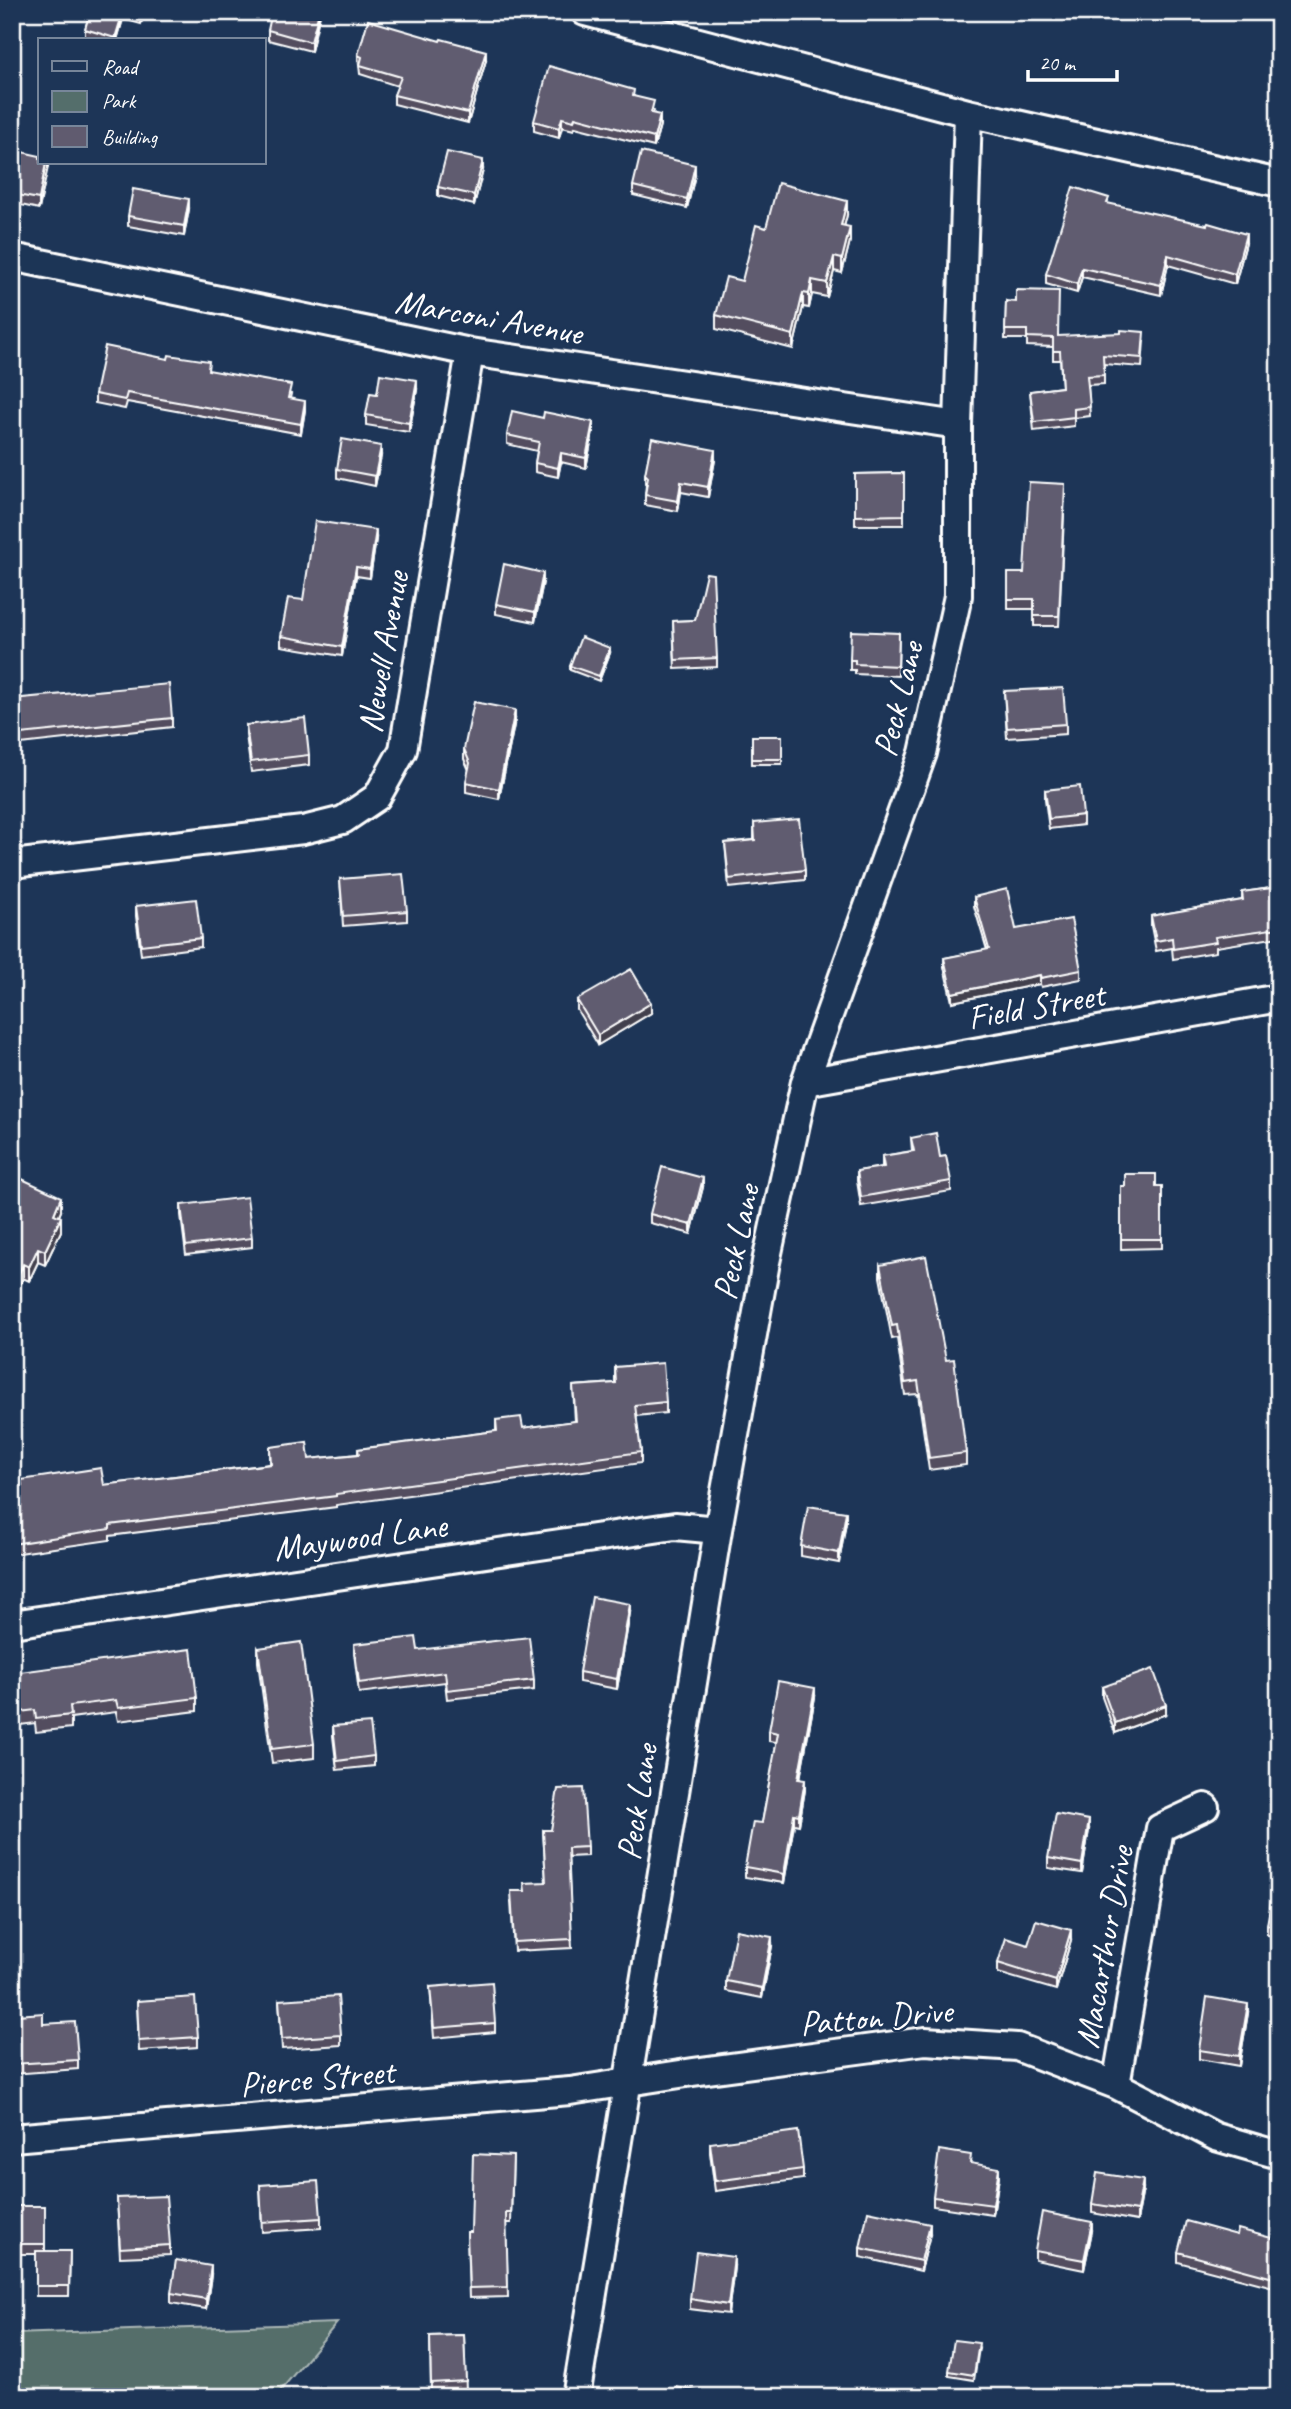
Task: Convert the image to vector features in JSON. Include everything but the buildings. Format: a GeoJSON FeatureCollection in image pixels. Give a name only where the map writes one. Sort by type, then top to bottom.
{"type":"FeatureCollection","features":[{"type":"Feature","properties":{"kind":"street"},"geometry":{"type":"LineString","coordinates":[[585,12],[968,113],[1279,183]]}},
{"type":"Feature","properties":{"kind":"street","name":"Peck Lane"},"geometry":{"type":"LineString","coordinates":[[576,2397],[718,1530],[766,1262],[805,1082],[923,753],[958,596],[958,425],[968,113]]}},
{"type":"Feature","properties":{"kind":"street","name":"Marconi Avenue"},"geometry":{"type":"LineString","coordinates":[[12,257],[470,352],[958,425]]}},
{"type":"Feature","properties":{"kind":"street","name":"Newell Avenue"},"geometry":{"type":"LineString","coordinates":[[12,864],[303,830],[343,820],[377,797],[402,750],[470,352]]}},
{"type":"Feature","properties":{"kind":"street","name":"Field Street"},"geometry":{"type":"LineString","coordinates":[[805,1082],[1279,998]]}},
{"type":"Feature","properties":{"kind":"street","name":"Maywood Lane"},"geometry":{"type":"LineString","coordinates":[[12,1624],[675,1526],[718,1530]]}},
{"type":"Feature","properties":{"kind":"street","name":"Macarthur Drive"},"geometry":{"type":"LineString","coordinates":[[1116,2085],[1160,1828],[1205,1807]]}},
{"type":"Feature","properties":{"kind":"street","name":"Patton Drive"},"geometry":{"type":"LineString","coordinates":[[627,2084],[693,2072],[925,2040],[1017,2048],[1116,2085],[1216,2137],[1279,2155]]}},
{"type":"Feature","properties":{"kind":"street","name":"Pierce Street"},"geometry":{"type":"LineString","coordinates":[[12,2138],[627,2084]]}},
{"type":"Feature","properties":{"kind":"green space"},"geometry":{"type":"Polygon","coordinates":[[[337,2323],[275,2397],[12,2397],[12,2334],[337,2323]]]}}]}
